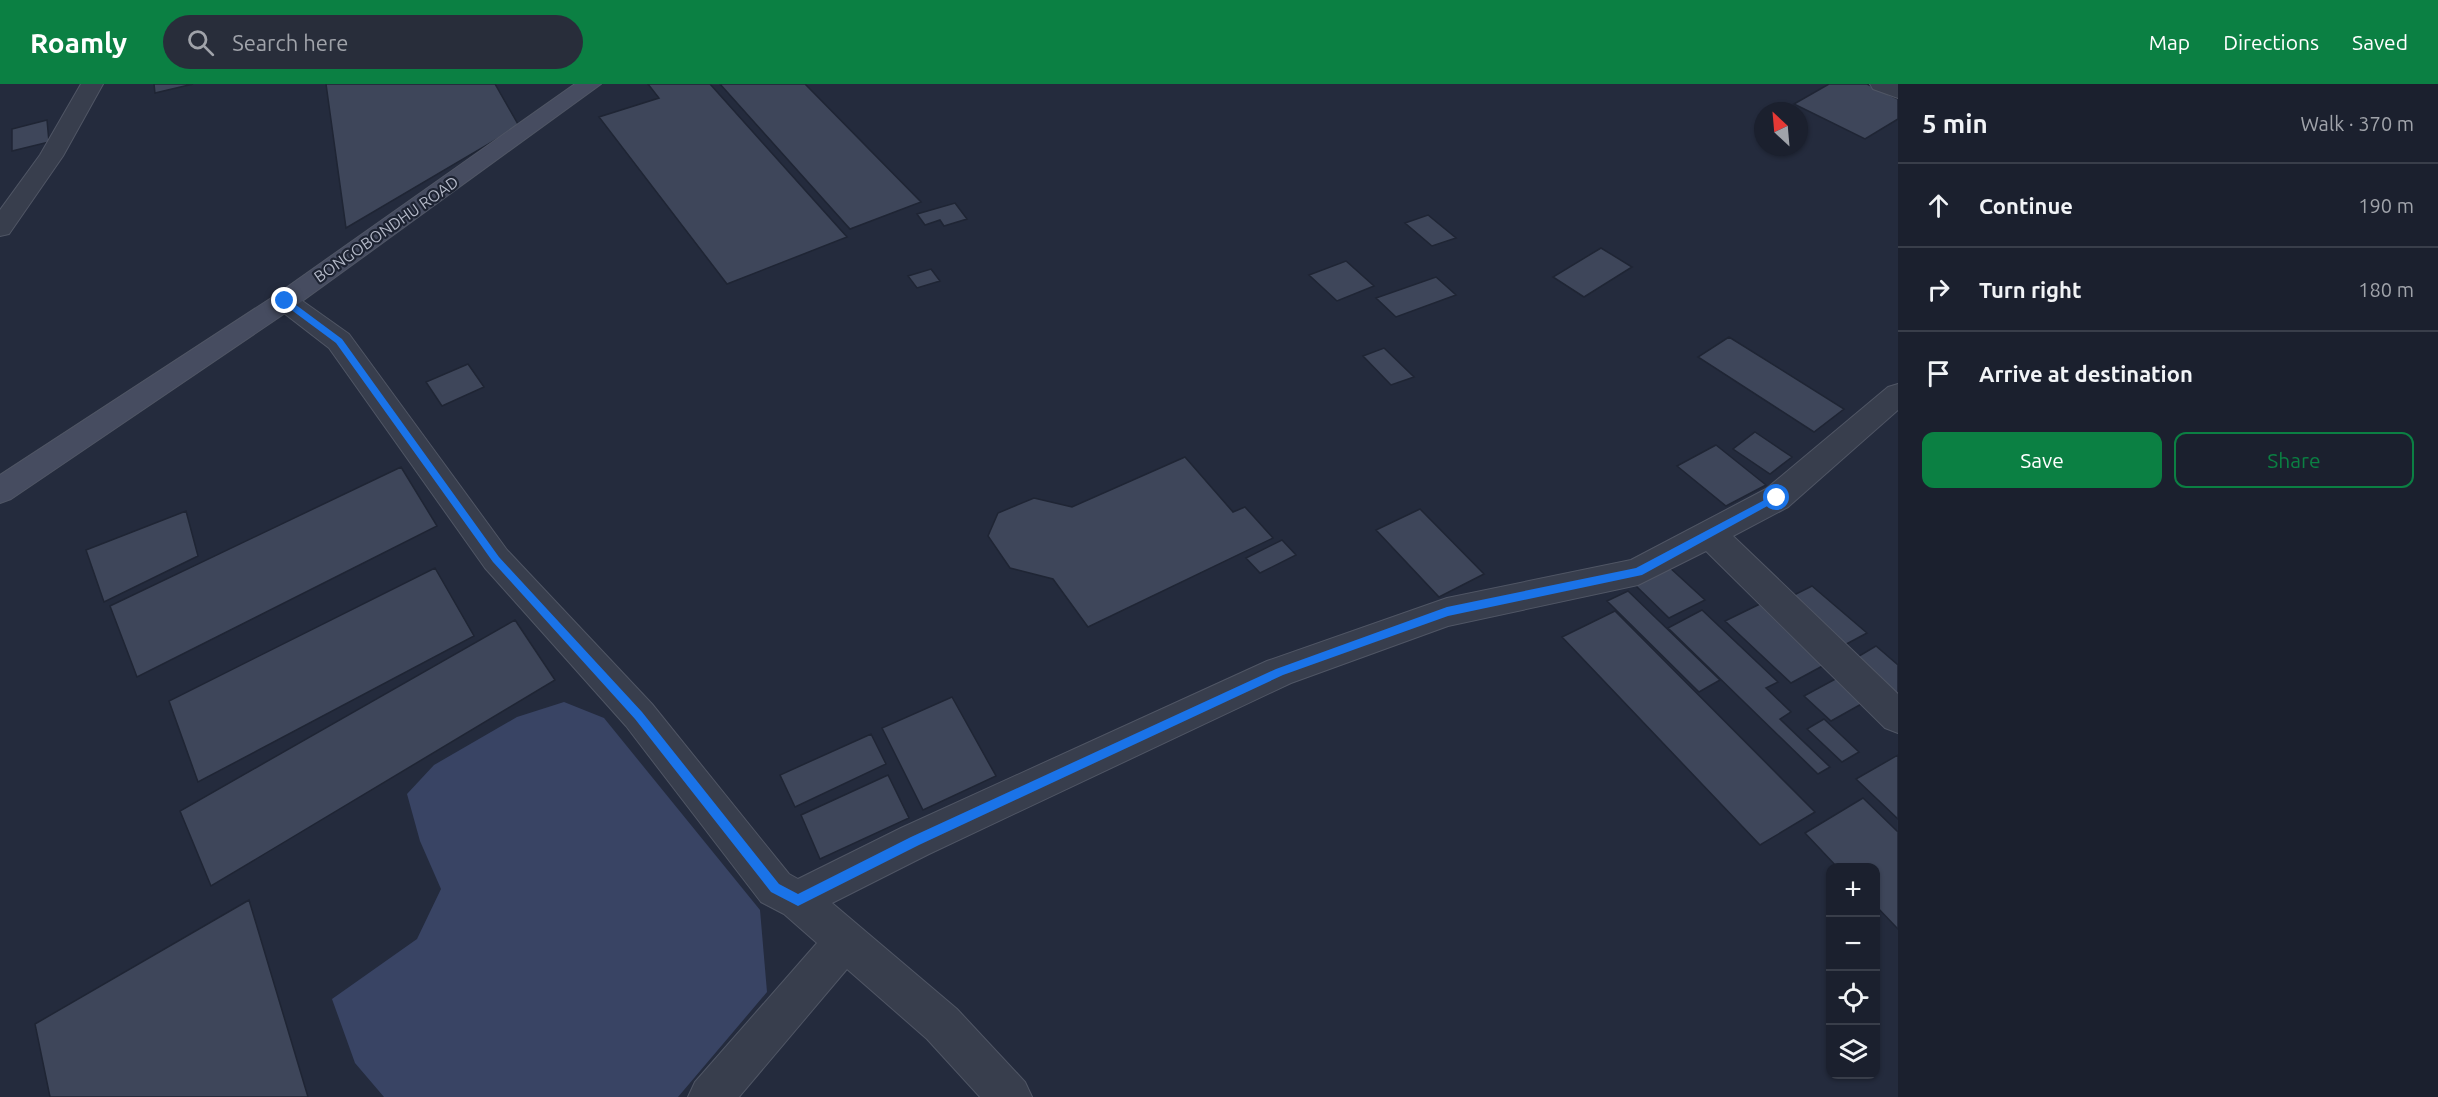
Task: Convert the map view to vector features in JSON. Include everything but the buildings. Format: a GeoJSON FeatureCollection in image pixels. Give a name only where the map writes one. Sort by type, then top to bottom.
{"type":"FeatureCollection","features":[{"type":"Feature","properties":{"kind":"street"},"geometry":{"type":"LineString","coordinates":[[0,228],[51,156],[92,84]]}},
{"type":"Feature","properties":{"kind":"street","name":"BONGOBONDHU ROAD"},"geometry":{"type":"LineString","coordinates":[[0,491],[285,301],[590,84]]}},
{"type":"Feature","properties":{"kind":"street"},"geometry":{"type":"LineString","coordinates":[[1881,84],[1898,91]]}},
{"type":"Feature","properties":{"kind":"street"},"geometry":{"type":"LineString","coordinates":[[285,301],[339,341],[496,559],[639,715],[775,888],[798,900],[942,1024],[1010,1097]]}},
{"type":"Feature","properties":{"kind":"street"},"geometry":{"type":"LineString","coordinates":[[798,900],[915,841],[1280,672],[1447,612],[1638,572],[1777,498],[1898,394]]}},
{"type":"Feature","properties":{"kind":"street"},"geometry":{"type":"LineString","coordinates":[[1710,534],[1898,717]]}},
{"type":"Feature","properties":{"kind":"street"},"geometry":{"type":"LineString","coordinates":[[710,1097],[845,941]]}},
{"type":"Feature","properties":{"kind":"water"},"geometry":{"type":"Polygon","coordinates":[[[564,702],[604,718],[760,910],[767,992],[678,1097],[384,1097],[355,1063],[332,999],[417,939],[441,889],[420,841],[407,794],[434,765],[517,717],[564,702]]]}},
{"type":"Feature","properties":{"kind":"route"},"geometry":{"type":"LineString","coordinates":[[285,301],[339,341],[496,559],[639,715],[775,888],[798,900],[915,841],[1280,672],[1447,612],[1533,596],[1638,572],[1777,498]]}}]}
